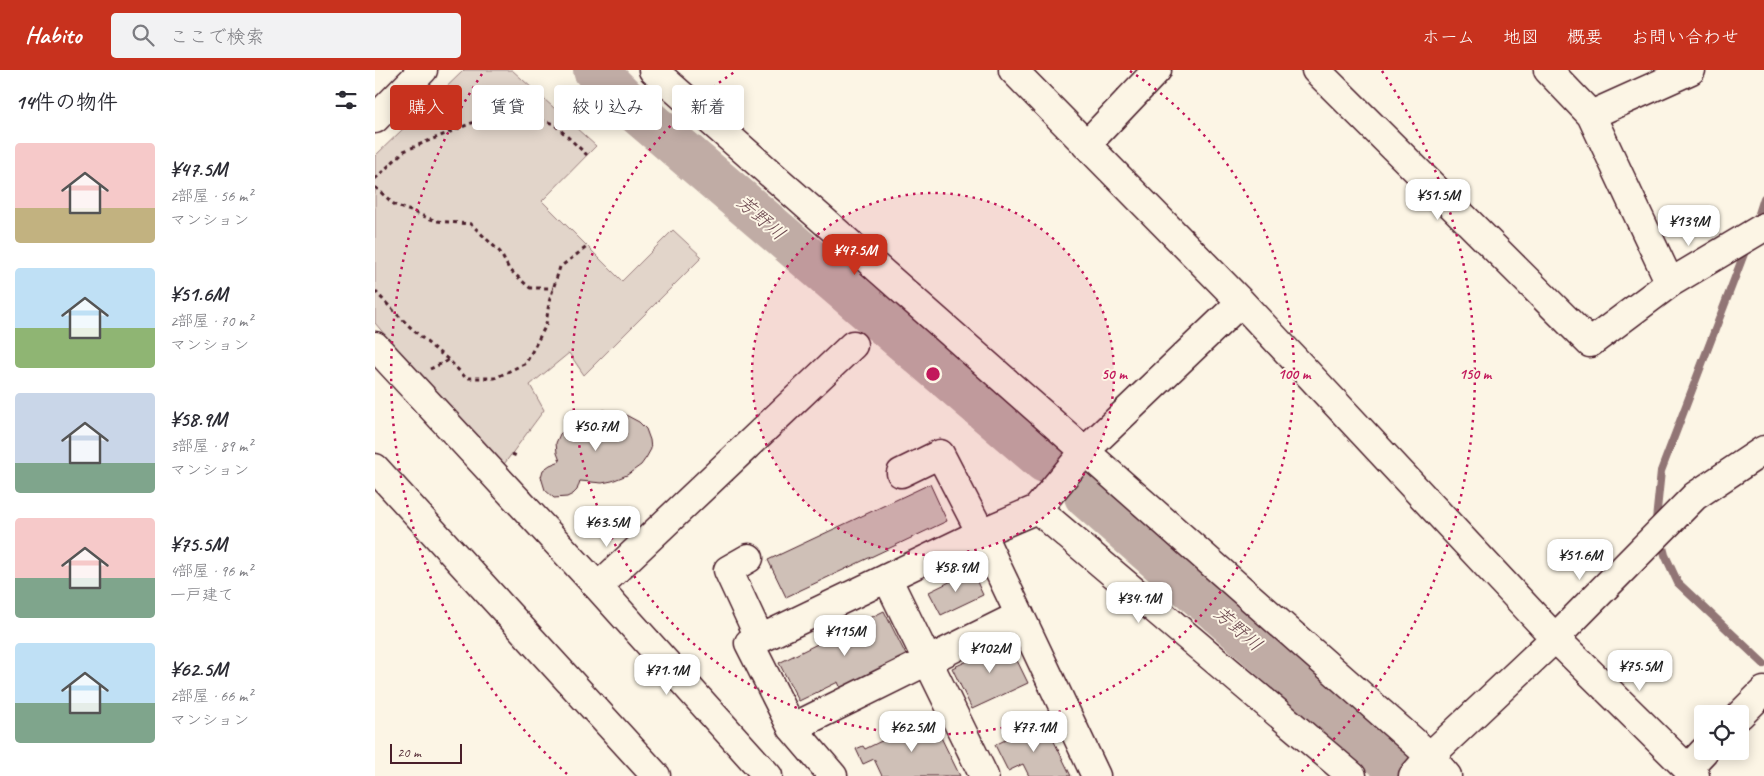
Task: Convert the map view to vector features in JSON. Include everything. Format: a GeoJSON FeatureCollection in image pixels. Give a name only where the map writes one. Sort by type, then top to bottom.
{"type":"FeatureCollection","features":[{"type":"Feature","properties":{"kind":"street"},"geometry":{"type":"LineString","coordinates":[[653,70],[1085,451],[1430,769],[1555,638],[1695,496],[1764,450]]}},
{"type":"Feature","properties":{"kind":"street"},"geometry":{"type":"LineString","coordinates":[[1013,70],[1241,302],[1555,638],[1695,765]]}},
{"type":"Feature","properties":{"kind":"street"},"geometry":{"type":"LineString","coordinates":[[1086,145],[1157,70]]}},
{"type":"Feature","properties":{"kind":"street"},"geometry":{"type":"LineString","coordinates":[[1315,70],[1590,343],[1670,282],[1764,227]]}},
{"type":"Feature","properties":{"kind":"street"},"geometry":{"type":"LineString","coordinates":[[1548,70],[1591,115],[1670,282]]}},
{"type":"Feature","properties":{"kind":"street"},"geometry":{"type":"LineString","coordinates":[[1591,115],[1691,70]]}},
{"type":"Feature","properties":{"kind":"street"},"geometry":{"type":"LineString","coordinates":[[375,119],[408,75]]}},
{"type":"Feature","properties":{"kind":"street"},"geometry":{"type":"LineString","coordinates":[[833,776],[792,728],[749,643],[981,533],[1037,509],[1085,451],[1241,302]]}},
{"type":"Feature","properties":{"kind":"street"},"geometry":{"type":"LineString","coordinates":[[598,587],[853,345]]}},
{"type":"Feature","properties":{"kind":"street"},"geometry":{"type":"LineString","coordinates":[[375,346],[598,587],[768,776]]}},
{"type":"Feature","properties":{"kind":"street"},"geometry":{"type":"LineString","coordinates":[[901,473],[940,454],[981,533],[1096,776]]}},
{"type":"Feature","properties":{"kind":"street"},"geometry":{"type":"LineString","coordinates":[[375,468],[656,776]]}},
{"type":"Feature","properties":{"kind":"street"},"geometry":{"type":"LineString","coordinates":[[1037,509],[1352,776]]}},
{"type":"Feature","properties":{"kind":"street"},"geometry":{"type":"LineString","coordinates":[[749,558],[728,570],[760,638]]}},
{"type":"Feature","properties":{"kind":"street"},"geometry":{"type":"LineString","coordinates":[[887,578],[984,776]]}},
{"type":"Feature","properties":{"kind":"street"},"geometry":{"type":"LineString","coordinates":[[792,728],[1020,615]]}},
{"type":"Feature","properties":{"kind":"street"},"geometry":{"type":"LineString","coordinates":[[1749,706],[1764,691]]}},
{"type":"Feature","properties":{"kind":"path"},"geometry":{"type":"LineString","coordinates":[[375,179],[404,151],[479,120],[525,114],[554,124],[587,156]]}},
{"type":"Feature","properties":{"kind":"path"},"geometry":{"type":"LineString","coordinates":[[375,187],[395,205],[436,221],[471,224],[499,252],[509,269],[529,288],[553,288]]}},
{"type":"Feature","properties":{"kind":"path"},"geometry":{"type":"LineString","coordinates":[[375,291],[400,318],[449,360],[466,378],[495,378],[525,363],[546,325],[549,302],[560,267],[588,246]]}},
{"type":"Feature","properties":{"kind":"path"},"geometry":{"type":"LineString","coordinates":[[427,376],[429,369],[449,360]]}},
{"type":"Feature","properties":{"kind":"path"},"geometry":{"type":"LineString","coordinates":[[511,454],[519,457]]}},
{"type":"Feature","properties":{"kind":"shaded area"},"geometry":{"type":"Polygon","coordinates":[[[464,70],[512,70],[529,85],[472,85],[472,130],[544,130],[544,99],[554,108],[554,130],[578,130],[596,146],[542,201],[622,281],[673,230],[702,257],[584,375],[569,353],[530,385],[544,410],[499,471],[375,323],[375,156],[402,130],[462,130],[462,85],[448,85],[464,70]]]}},
{"type":"Feature","properties":{"kind":"building"},"geometry":{"type":"Polygon","coordinates":[[[604,410],[624,414],[639,422],[646,429],[651,449],[646,458],[641,465],[627,475],[602,483],[580,481],[577,490],[573,494],[567,497],[554,498],[545,490],[541,477],[543,470],[560,461],[556,443],[560,434],[568,426],[582,418],[604,410]]]}},
{"type":"Feature","properties":{"kind":"building"},"geometry":{"type":"Polygon","coordinates":[[[930,484],[947,521],[786,597],[768,560],[930,484]]]}},
{"type":"Feature","properties":{"kind":"building"},"geometry":{"type":"Polygon","coordinates":[[[972,571],[983,595],[941,615],[929,592],[972,571]]]}},
{"type":"Feature","properties":{"kind":"building"},"geometry":{"type":"Polygon","coordinates":[[[884,611],[907,657],[841,689],[838,682],[799,701],[779,663],[884,611]]]}},
{"type":"Feature","properties":{"kind":"building"},"geometry":{"type":"Polygon","coordinates":[[[1006,638],[1028,683],[972,709],[952,668],[981,655],[979,650],[1006,638]]]}},
{"type":"Feature","properties":{"kind":"building"},"geometry":{"type":"Polygon","coordinates":[[[931,717],[960,776],[882,776],[874,759],[863,764],[856,749],[863,746],[865,749],[931,717]]]}},
{"type":"Feature","properties":{"kind":"building"},"geometry":{"type":"Polygon","coordinates":[[[1044,721],[1071,776],[1029,776],[1023,764],[1008,771],[995,745],[1044,721]]]}},
{"type":"Feature","properties":{"kind":"waterway","name":"芳野川"},"geometry":{"type":"LineString","coordinates":[[595,70],[637,112],[1045,461]]}},
{"type":"Feature","properties":{"kind":"waterway"},"geometry":{"type":"LineString","coordinates":[[1756,223],[1764,198]]}},
{"type":"Feature","properties":{"kind":"waterway"},"geometry":{"type":"LineString","coordinates":[[1657,525],[1661,471],[1747,246]]}},
{"type":"Feature","properties":{"kind":"waterway","name":"芳野川"},"geometry":{"type":"LineString","coordinates":[[1086,496],[1391,763]]}},
{"type":"Feature","properties":{"kind":"waterway"},"geometry":{"type":"LineString","coordinates":[[1661,539],[1665,555],[1678,583],[1764,664]]}}]}
